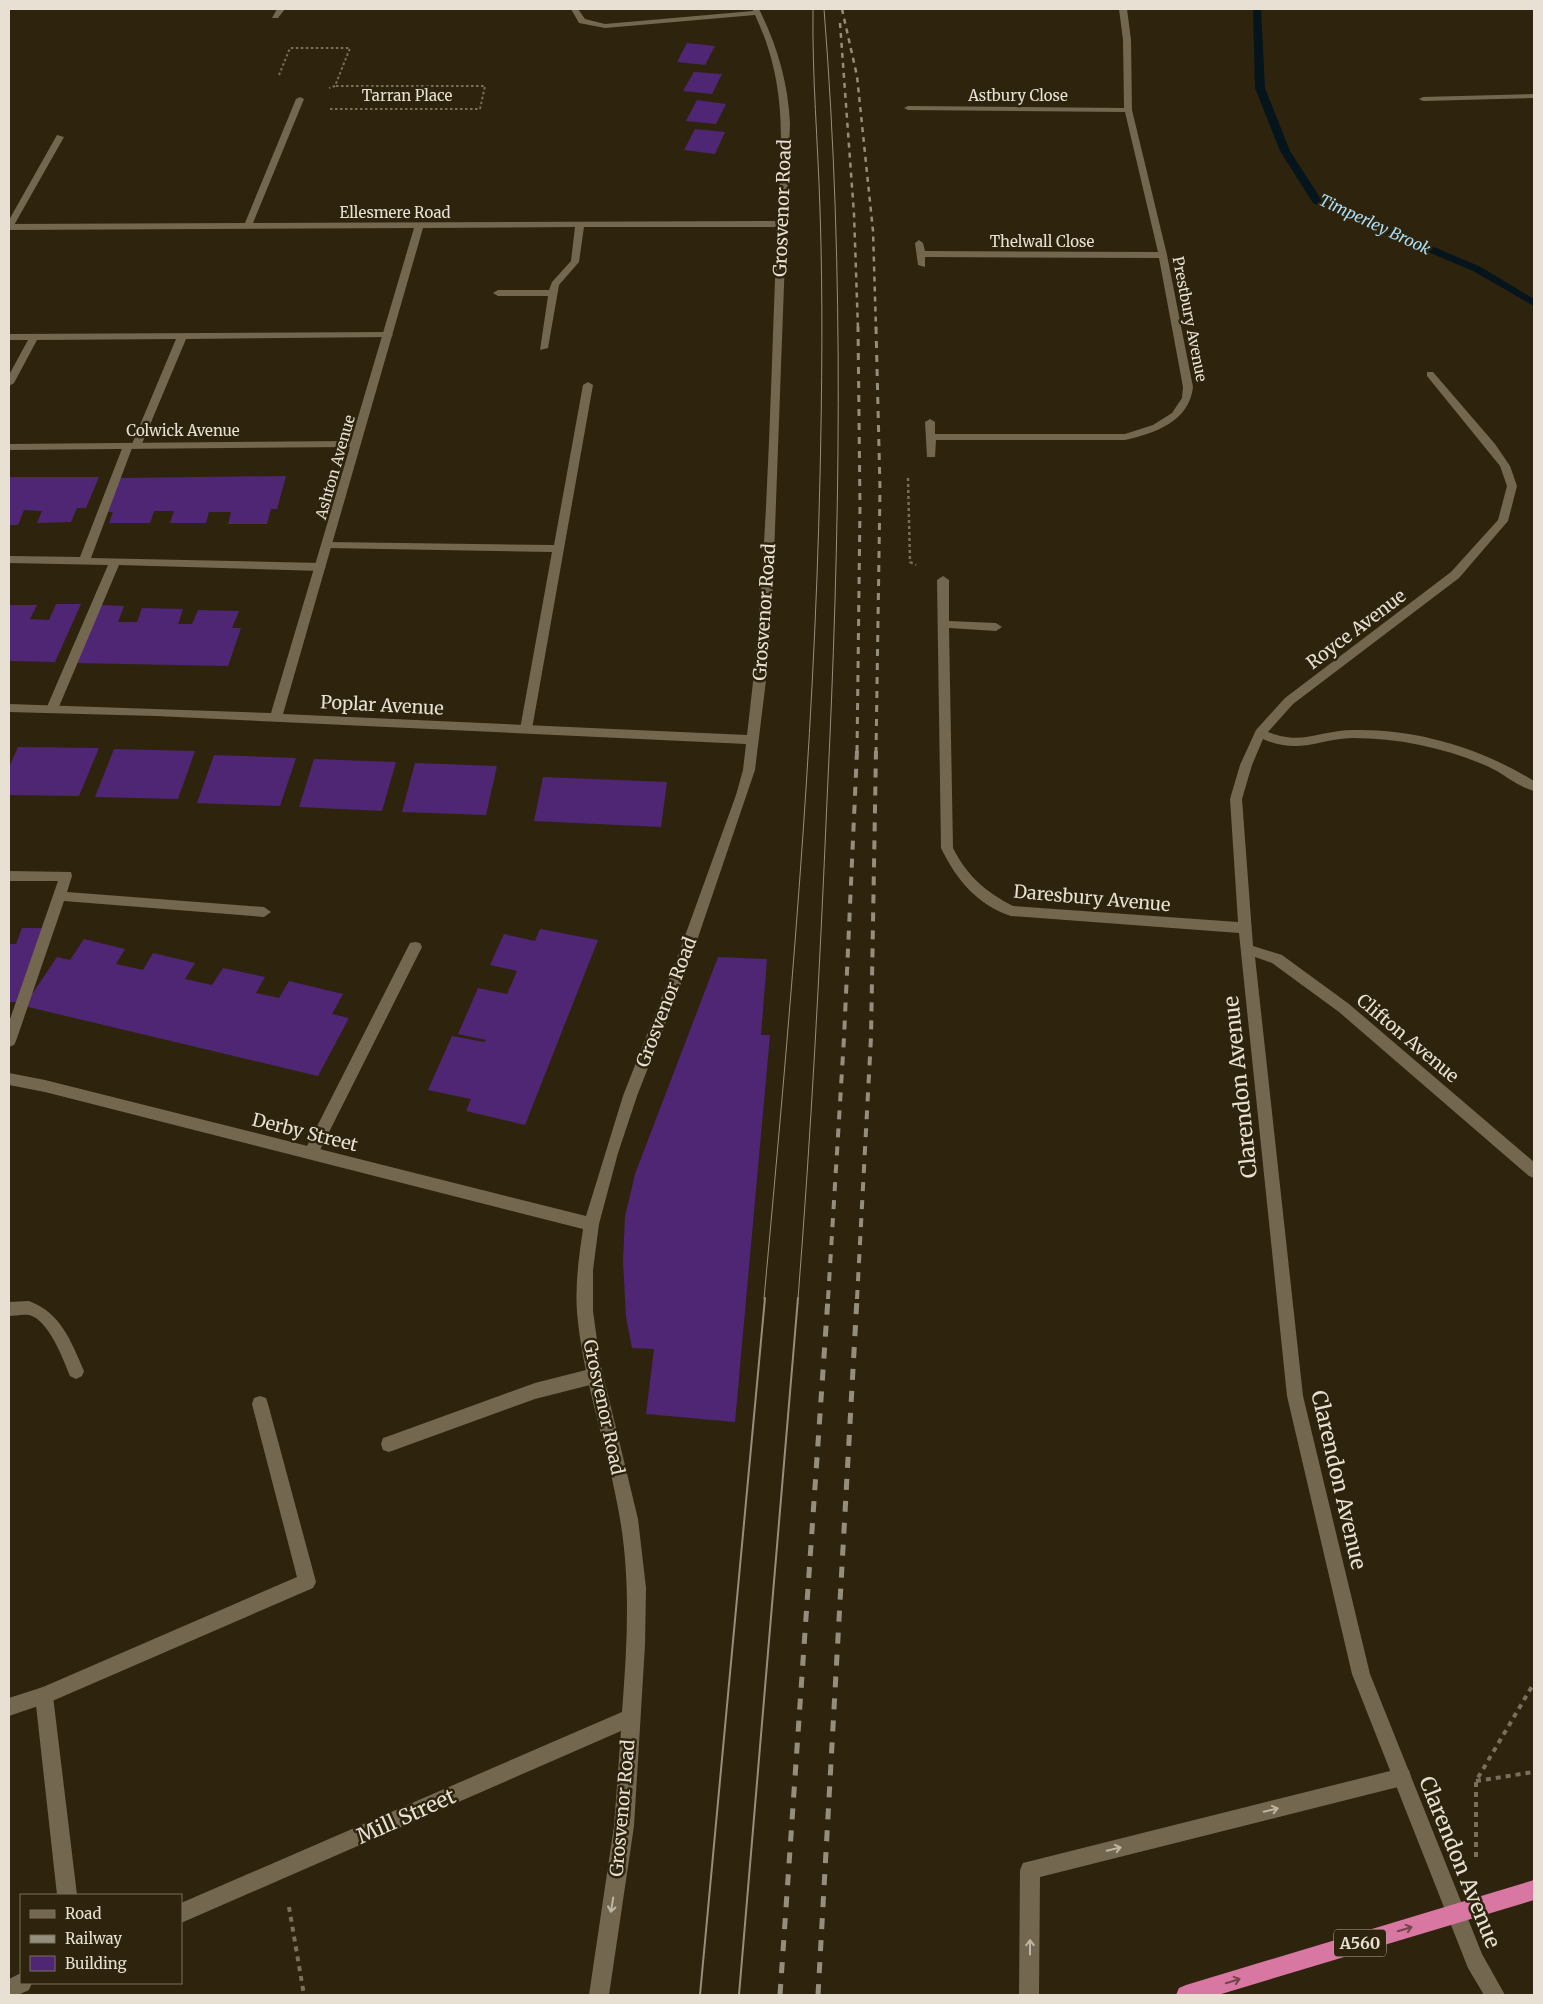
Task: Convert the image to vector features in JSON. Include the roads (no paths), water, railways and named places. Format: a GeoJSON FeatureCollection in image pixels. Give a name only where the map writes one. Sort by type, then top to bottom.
{"type":"FeatureCollection","features":[{"type":"Feature","properties":{"kind":"highway","name":"A560"},"geometry":{"type":"LineString","coordinates":[[1186,1995],[1534,1890]]}},
{"type":"Feature","properties":{"kind":"street"},"geometry":{"type":"LineString","coordinates":[[275,16],[281,9]]}},
{"type":"Feature","properties":{"kind":"street"},"geometry":{"type":"LineString","coordinates":[[576,9],[582,21],[605,26],[757,11]]}},
{"type":"Feature","properties":{"kind":"street","name":"Prestbury Avenue"},"geometry":{"type":"LineString","coordinates":[[931,437],[1124,437],[1145,432],[1170,419],[1185,403],[1188,393],[1163,255],[1128,110],[1127,49],[1123,9]]}},
{"type":"Feature","properties":{"kind":"street","name":"Grosvenor Road"},"geometry":{"type":"LineString","coordinates":[[599,1995],[624,1826],[636,1612],[633,1540],[594,1376],[585,1311],[584,1270],[591,1224],[600,1189],[630,1096],[684,958],[742,795],[754,740],[767,583],[782,224],[785,94],[780,71],[757,11]]}},
{"type":"Feature","properties":{"kind":"street"},"geometry":{"type":"LineString","coordinates":[[1423,99],[1534,96]]}},
{"type":"Feature","properties":{"kind":"street","name":"Astbury Close"},"geometry":{"type":"LineString","coordinates":[[906,98],[909,113],[1128,110]]}},
{"type":"Feature","properties":{"kind":"street"},"geometry":{"type":"LineString","coordinates":[[248,226],[300,99]]}},
{"type":"Feature","properties":{"kind":"street"},"geometry":{"type":"LineString","coordinates":[[9,227],[60,137]]}},
{"type":"Feature","properties":{"kind":"street","name":"Ellesmere Road"},"geometry":{"type":"LineString","coordinates":[[9,227],[782,224]]}},
{"type":"Feature","properties":{"kind":"street"},"geometry":{"type":"LineString","coordinates":[[543,348],[553,293],[560,277],[575,262],[580,225]]}},
{"type":"Feature","properties":{"kind":"street","name":"Ashton Avenue"},"geometry":{"type":"LineString","coordinates":[[276,717],[419,226]]}},
{"type":"Feature","properties":{"kind":"street"},"geometry":{"type":"LineString","coordinates":[[920,243],[922,266]]}},
{"type":"Feature","properties":{"kind":"street","name":"Thelwall Close"},"geometry":{"type":"LineString","coordinates":[[921,254],[1163,255]]}},
{"type":"Feature","properties":{"kind":"street"},"geometry":{"type":"LineString","coordinates":[[498,293],[553,293]]}},
{"type":"Feature","properties":{"kind":"street"},"geometry":{"type":"LineString","coordinates":[[84,562],[132,446],[182,336]]}},
{"type":"Feature","properties":{"kind":"street"},"geometry":{"type":"LineString","coordinates":[[9,337],[388,336]]}},
{"type":"Feature","properties":{"kind":"street"},"geometry":{"type":"LineString","coordinates":[[9,383],[34,337]]}},
{"type":"Feature","properties":{"kind":"street","name":"Royce Avenue"},"geometry":{"type":"LineString","coordinates":[[1247,949],[1236,799],[1246,765],[1260,733],[1289,701],[1455,575],[1503,522],[1512,486],[1505,466],[1491,446],[1430,374]]}},
{"type":"Feature","properties":{"kind":"street"},"geometry":{"type":"LineString","coordinates":[[526,729],[588,385]]}},
{"type":"Feature","properties":{"kind":"street"},"geometry":{"type":"LineString","coordinates":[[930,422],[931,455]]}},
{"type":"Feature","properties":{"kind":"street","name":"Colwick Avenue"},"geometry":{"type":"LineString","coordinates":[[9,447],[357,444]]}},
{"type":"Feature","properties":{"kind":"street"},"geometry":{"type":"LineString","coordinates":[[327,545],[559,549]]}},
{"type":"Feature","properties":{"kind":"street"},"geometry":{"type":"LineString","coordinates":[[9,560],[321,567]]}},
{"type":"Feature","properties":{"kind":"street"},"geometry":{"type":"LineString","coordinates":[[52,709],[115,562]]}},
{"type":"Feature","properties":{"kind":"street","name":"Daresbury Avenue"},"geometry":{"type":"LineString","coordinates":[[943,580],[947,848],[958,872],[980,896],[1011,911],[1246,928]]}},
{"type":"Feature","properties":{"kind":"street"},"geometry":{"type":"LineString","coordinates":[[943,624],[996,628]]}},
{"type":"Feature","properties":{"kind":"street","name":"Poplar Avenue"},"geometry":{"type":"LineString","coordinates":[[9,708],[276,717],[754,740]]}},
{"type":"Feature","properties":{"kind":"street"},"geometry":{"type":"LineString","coordinates":[[1260,733],[1288,743],[1353,734],[1413,740],[1453,748],[1520,777],[1534,787]]}},
{"type":"Feature","properties":{"kind":"street"},"geometry":{"type":"LineString","coordinates":[[9,876],[66,876],[9,1041]]}},
{"type":"Feature","properties":{"kind":"street"},"geometry":{"type":"LineString","coordinates":[[59,896],[264,912]]}},
{"type":"Feature","properties":{"kind":"street"},"geometry":{"type":"LineString","coordinates":[[311,1153],[415,947]]}},
{"type":"Feature","properties":{"kind":"street","name":"Clifton Avenue"},"geometry":{"type":"LineString","coordinates":[[1247,949],[1277,959],[1344,1008],[1534,1171]]}},
{"type":"Feature","properties":{"kind":"street","name":"Clarendon Avenue"},"geometry":{"type":"LineString","coordinates":[[1247,949],[1295,1396],[1361,1674],[1475,1960],[1495,1995]]}},
{"type":"Feature","properties":{"kind":"street","name":"Derby Street"},"geometry":{"type":"LineString","coordinates":[[9,1080],[45,1086],[591,1224]]}},
{"type":"Feature","properties":{"kind":"street"},"geometry":{"type":"LineString","coordinates":[[9,1309],[29,1308],[44,1317],[59,1334],[76,1371]]}},
{"type":"Feature","properties":{"kind":"street"},"geometry":{"type":"LineString","coordinates":[[389,1444],[535,1391],[594,1376]]}},
{"type":"Feature","properties":{"kind":"street"},"geometry":{"type":"LineString","coordinates":[[9,1707],[44,1696],[307,1582],[260,1404]]}},
{"type":"Feature","properties":{"kind":"street"},"geometry":{"type":"LineString","coordinates":[[44,1696],[67,1894]]}},
{"type":"Feature","properties":{"kind":"street","name":"Mill Street"},"geometry":{"type":"LineString","coordinates":[[182,1913],[630,1718]]}},
{"type":"Feature","properties":{"kind":"street"},"geometry":{"type":"LineString","coordinates":[[1029,1995],[1030,1870],[1402,1777]]}},
{"type":"Feature","properties":{"kind":"waterway","name":"Timperley Brook"},"geometry":{"type":"LineString","coordinates":[[1257,9],[1260,88],[1285,151],[1317,201],[1477,269],[1534,303]]}},
{"type":"Feature","properties":{"kind":"tram line"},"geometry":{"type":"LineString","coordinates":[[764,1299],[799,888],[817,579],[822,310],[813,9]]}},
{"type":"Feature","properties":{"kind":"tram line"},"geometry":{"type":"LineString","coordinates":[[798,1299],[821,925],[835,602],[837,503],[838,306],[831,108],[824,9]]}},
{"type":"Feature","properties":{"kind":"tram line"},"geometry":{"type":"LineString","coordinates":[[700,1995],[765,1298]]}},
{"type":"Feature","properties":{"kind":"tram line"},"geometry":{"type":"LineString","coordinates":[[739,1995],[798,1298]]}},
{"type":"Feature","properties":{"kind":"railway"},"geometry":{"type":"LineString","coordinates":[[842,9],[857,76],[873,231],[876,329]]}},
{"type":"Feature","properties":{"kind":"railway"},"geometry":{"type":"LineString","coordinates":[[840,23],[854,214],[858,329]]}},
{"type":"Feature","properties":{"kind":"railway"},"geometry":{"type":"LineString","coordinates":[[857,752],[860,507],[858,327]]}},
{"type":"Feature","properties":{"kind":"railway"},"geometry":{"type":"LineString","coordinates":[[876,327],[880,489],[876,752]]}},
{"type":"Feature","properties":{"kind":"railway"},"geometry":{"type":"LineString","coordinates":[[828,1299],[844,1038],[857,751]]}},
{"type":"Feature","properties":{"kind":"railway"},"geometry":{"type":"LineString","coordinates":[[857,1299],[871,1037],[876,751]]}},
{"type":"Feature","properties":{"kind":"railway"},"geometry":{"type":"LineString","coordinates":[[780,1995],[828,1298]]}},
{"type":"Feature","properties":{"kind":"railway"},"geometry":{"type":"LineString","coordinates":[[818,1995],[857,1298]]}}]}
